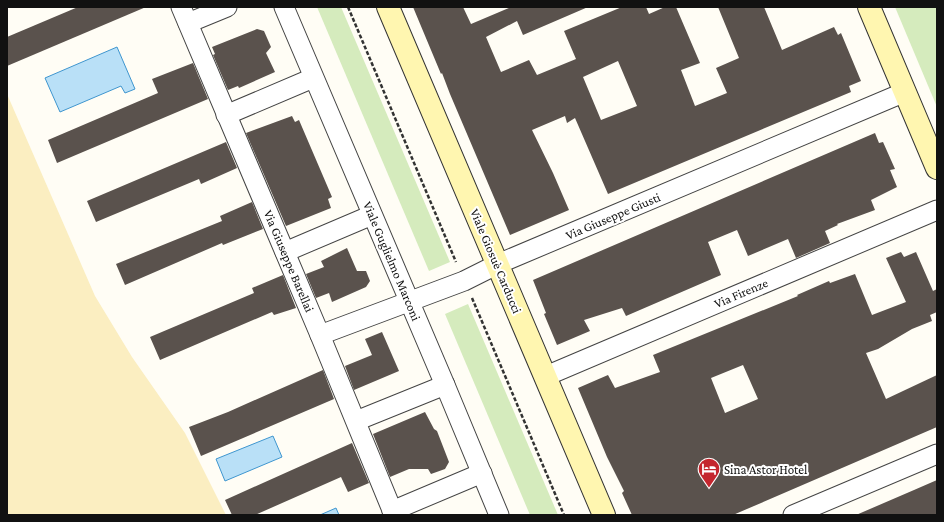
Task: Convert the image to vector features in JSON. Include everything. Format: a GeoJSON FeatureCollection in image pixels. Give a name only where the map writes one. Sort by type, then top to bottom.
{"type":"FeatureCollection","features":[{"type":"Feature","properties":{"kind":"street"},"geometry":{"type":"LineString","coordinates":[[185,15],[227,7]]}},
{"type":"Feature","properties":{"kind":"street","name":"Viale Guglielmo Marconi"},"geometry":{"type":"LineString","coordinates":[[284,7],[499,515]]}},
{"type":"Feature","properties":{"kind":"street","name":"Viale Giosuè Carducci"},"geometry":{"type":"LineString","coordinates":[[388,7],[604,515]]}},
{"type":"Feature","properties":{"kind":"street"},"geometry":{"type":"LineString","coordinates":[[869,7],[937,168]]}},
{"type":"Feature","properties":{"kind":"street","name":"Via Giuseppe Barellai"},"geometry":{"type":"LineString","coordinates":[[185,15],[356,421],[393,513]]}},
{"type":"Feature","properties":{"kind":"street"},"geometry":{"type":"LineString","coordinates":[[226,115],[313,78]]}},
{"type":"Feature","properties":{"kind":"street","name":"Via Giuseppe Giusti"},"geometry":{"type":"LineString","coordinates":[[320,335],[464,281],[498,264],[905,92]]}},
{"type":"Feature","properties":{"kind":"street","name":"Via Firenze"},"geometry":{"type":"LineString","coordinates":[[546,376],[937,210]]}},
{"type":"Feature","properties":{"kind":"street"},"geometry":{"type":"LineString","coordinates":[[285,252],[372,215]]}},
{"type":"Feature","properties":{"kind":"street"},"geometry":{"type":"LineString","coordinates":[[356,421],[445,385]]}},
{"type":"Feature","properties":{"kind":"street"},"geometry":{"type":"LineString","coordinates":[[793,515],[937,454]]}},
{"type":"Feature","properties":{"kind":"street"},"geometry":{"type":"LineString","coordinates":[[393,513],[482,473]]}},
{"type":"Feature","properties":{"kind":"green space"},"geometry":{"type":"Polygon","coordinates":[[[317,7],[341,7],[450,262],[429,271],[317,7]]]}},
{"type":"Feature","properties":{"kind":"green space"},"geometry":{"type":"Polygon","coordinates":[[[895,7],[937,7],[937,107],[895,7]]]}},
{"type":"Feature","properties":{"kind":"green space"},"geometry":{"type":"Polygon","coordinates":[[[468,304],[558,515],[530,515],[445,314],[468,304]]]}},
{"type":"Feature","properties":{"kind":"sand"},"geometry":{"type":"Polygon","coordinates":[[[7,94],[95,296],[132,357],[185,433],[226,515],[7,515],[7,94]]]}},
{"type":"Feature","properties":{"kind":"water"},"geometry":{"type":"Polygon","coordinates":[[[117,47],[135,89],[125,93],[121,86],[60,112],[45,78],[117,47]]]}},
{"type":"Feature","properties":{"kind":"water"},"geometry":{"type":"Polygon","coordinates":[[[273,436],[282,457],[225,481],[216,459],[273,436]]]}},
{"type":"Feature","properties":{"kind":"water"},"geometry":{"type":"Polygon","coordinates":[[[336,508],[339,515],[320,515],[336,508]]]}},
{"type":"Feature","properties":{"kind":"building"},"geometry":{"type":"Polygon","coordinates":[[[78,7],[146,7],[7,66],[7,37],[78,7]]]}},
{"type":"Feature","properties":{"kind":"building"},"geometry":{"type":"Polygon","coordinates":[[[413,7],[463,7],[471,24],[511,7],[588,7],[523,35],[517,21],[486,37],[501,72],[529,60],[537,75],[576,59],[564,31],[622,7],[646,7],[649,14],[665,7],[676,7],[700,63],[681,70],[695,106],[727,93],[716,68],[739,58],[718,7],[764,7],[782,50],[834,27],[838,35],[841,33],[861,81],[849,86],[851,92],[608,194],[575,118],[567,123],[565,116],[532,130],[569,210],[510,235],[442,73],[441,74],[413,7]],[[618,61],[583,77],[601,120],[637,106],[618,61]]]}},
{"type":"Feature","properties":{"kind":"building"},"geometry":{"type":"Polygon","coordinates":[[[257,29],[264,31],[271,47],[266,53],[275,72],[239,88],[238,86],[228,90],[213,55],[215,54],[212,47],[257,29]]]}},
{"type":"Feature","properties":{"kind":"building"},"geometry":{"type":"Polygon","coordinates":[[[193,63],[208,99],[57,163],[48,140],[158,93],[152,79],[193,63]]]}},
{"type":"Feature","properties":{"kind":"building"},"geometry":{"type":"Polygon","coordinates":[[[292,116],[295,122],[299,120],[332,197],[328,199],[331,208],[286,226],[246,133],[292,116]]]}},
{"type":"Feature","properties":{"kind":"building"},"geometry":{"type":"Polygon","coordinates":[[[875,133],[879,143],[883,142],[895,169],[890,170],[897,187],[871,200],[875,210],[837,224],[838,225],[825,231],[830,243],[796,258],[788,239],[748,256],[737,230],[708,242],[721,275],[626,316],[622,308],[584,320],[590,331],[557,345],[544,314],[546,313],[533,280],[875,133]]]}},
{"type":"Feature","properties":{"kind":"building"},"geometry":{"type":"Polygon","coordinates":[[[226,142],[237,168],[201,184],[199,179],[96,222],[87,201],[226,142]]]}},
{"type":"Feature","properties":{"kind":"building"},"geometry":{"type":"Polygon","coordinates":[[[252,202],[263,229],[223,245],[222,243],[125,285],[116,264],[222,221],[220,216],[252,202]]]}},
{"type":"Feature","properties":{"kind":"building"},"geometry":{"type":"Polygon","coordinates":[[[347,248],[357,271],[366,271],[370,281],[366,287],[332,302],[329,293],[316,298],[306,274],[324,267],[321,261],[347,248]]]}},
{"type":"Feature","properties":{"kind":"building"},"geometry":{"type":"Polygon","coordinates":[[[901,252],[904,257],[916,252],[933,291],[937,289],[937,312],[930,315],[932,321],[912,329],[878,349],[866,353],[886,399],[937,375],[937,427],[733,515],[632,515],[622,493],[624,491],[607,457],[578,388],[608,375],[615,388],[660,372],[653,355],[798,296],[797,295],[829,281],[830,283],[855,274],[872,315],[906,302],[886,258],[901,252]],[[743,365],[711,378],[725,413],[758,399],[743,365]]]}},
{"type":"Feature","properties":{"kind":"building"},"geometry":{"type":"Polygon","coordinates":[[[283,275],[296,308],[274,315],[272,312],[160,360],[150,337],[254,293],[252,288],[283,275]]]}},
{"type":"Feature","properties":{"kind":"building"},"geometry":{"type":"Polygon","coordinates":[[[382,332],[399,371],[354,390],[345,366],[372,355],[365,339],[382,332]]]}},
{"type":"Feature","properties":{"kind":"building"},"geometry":{"type":"Polygon","coordinates":[[[323,370],[334,399],[201,456],[189,427],[228,412],[323,370]]]}},
{"type":"Feature","properties":{"kind":"building"},"geometry":{"type":"Polygon","coordinates":[[[425,412],[434,429],[437,431],[449,462],[445,469],[431,474],[428,469],[409,469],[390,477],[373,434],[425,412]]]}},
{"type":"Feature","properties":{"kind":"building"},"geometry":{"type":"Polygon","coordinates":[[[352,443],[369,483],[348,492],[341,477],[255,515],[232,515],[225,500],[352,443]]]}},
{"type":"Feature","properties":{"kind":"building"},"geometry":{"type":"Polygon","coordinates":[[[937,480],[937,515],[856,515],[914,490],[937,480]]]}},
{"type":"Feature","properties":{"kind":"place","name":"Sina Astor Hotel"},"geometry":{"type":"Point","coordinates":[709,488]}}]}
